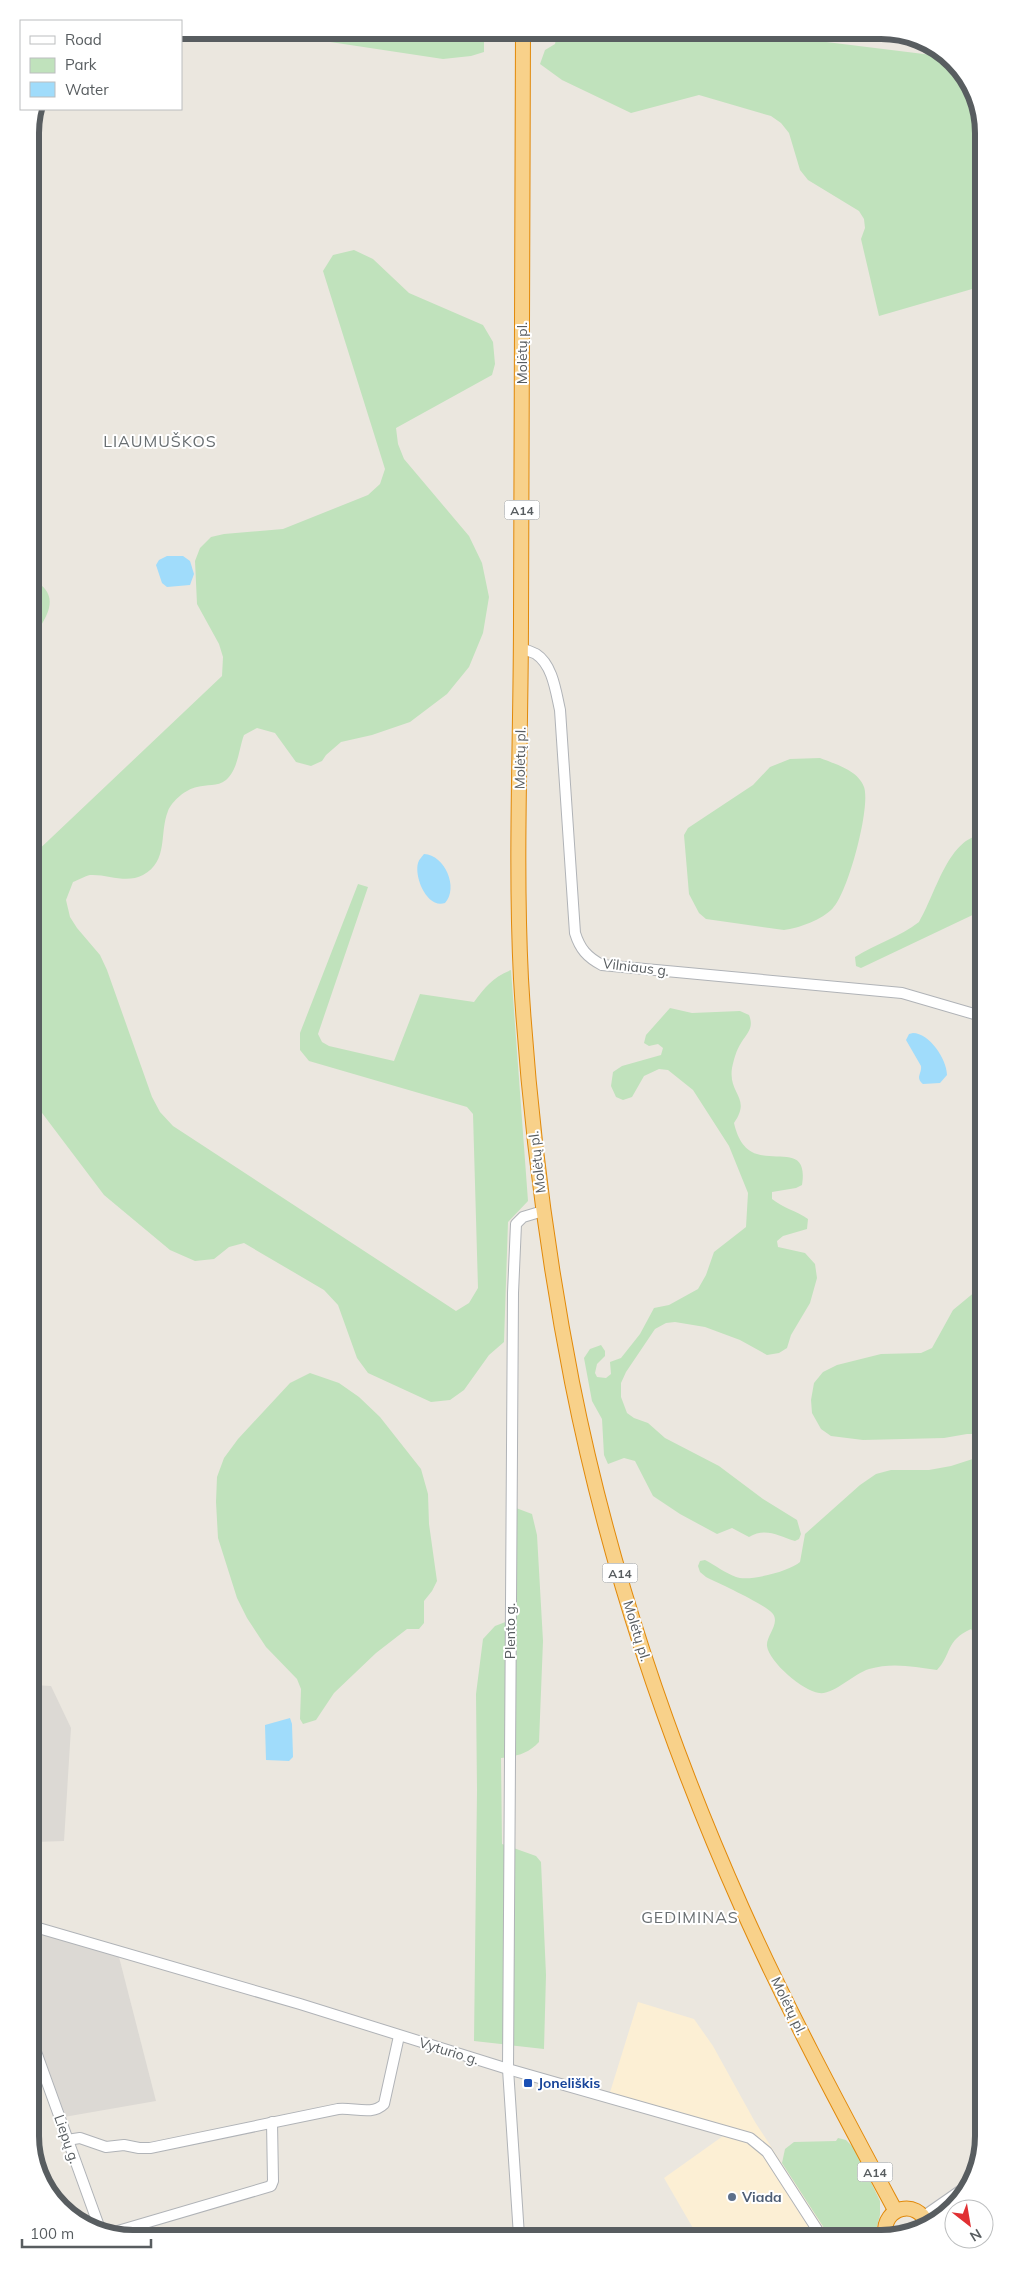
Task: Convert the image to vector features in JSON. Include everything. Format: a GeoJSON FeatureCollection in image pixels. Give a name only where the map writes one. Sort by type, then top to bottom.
{"type":"FeatureCollection","features":[{"type":"Feature","properties":{"kind":"highway","name":"Molėtų pl."},"geometry":{"type":"LineString","coordinates":[[523,39],[519,818],[521,974],[530,1096],[543,1211],[573,1387],[594,1473],[641,1646],[709,1832],[770,1967],[895,2210]]}},
{"type":"Feature","properties":{"kind":"highway"},"geometry":{"type":"LineString","coordinates":[[884,2230],[890,2215],[895,2210],[911,2208],[925,2219]]}},
{"type":"Feature","properties":{"kind":"street","name":"Vilniaus g."},"geometry":{"type":"LineString","coordinates":[[521,648],[538,655],[545,663],[553,681],[560,710],[575,933],[583,951],[590,959],[602,965],[902,992],[975,1014]]}},
{"type":"Feature","properties":{"kind":"street","name":"Plento g."},"geometry":{"type":"LineString","coordinates":[[508,2069],[513,1293],[516,1224],[523,1217],[543,1211]]}},
{"type":"Feature","properties":{"kind":"street","name":"Vyturio g."},"geometry":{"type":"LineString","coordinates":[[39,1927],[300,2004],[508,2069],[750,2138],[767,2152],[817,2230]]}},
{"type":"Feature","properties":{"kind":"street"},"geometry":{"type":"LineString","coordinates":[[67,2140],[80,2138],[106,2147],[124,2145],[150,2148],[348,2108],[373,2111],[384,2104],[399,2036]]}},
{"type":"Feature","properties":{"kind":"street","name":"Liepų g."},"geometry":{"type":"LineString","coordinates":[[39,2060],[98,2224]]}},
{"type":"Feature","properties":{"kind":"street"},"geometry":{"type":"LineString","coordinates":[[508,2069],[519,2230]]}},
{"type":"Feature","properties":{"kind":"street"},"geometry":{"type":"LineString","coordinates":[[123,2229],[271,2186],[273,2181],[272,2122]]}},
{"type":"Feature","properties":{"kind":"street"},"geometry":{"type":"LineString","coordinates":[[931,2216],[951,2199]]}},
{"type":"Feature","properties":{"kind":"shaded area"},"geometry":{"type":"Polygon","coordinates":[[[39,1685],[51,1686],[71,1728],[64,1841],[39,1842],[39,1685]]]}},
{"type":"Feature","properties":{"kind":"shaded area"},"geometry":{"type":"Polygon","coordinates":[[[39,1932],[119,1957],[156,2101],[64,2117],[39,2049],[39,1932]]]}},
{"type":"Feature","properties":{"kind":"shaded area"},"geometry":{"type":"Polygon","coordinates":[[[638,2002],[694,2019],[713,2046],[755,2122],[825,2230],[694,2230],[664,2178],[723,2136],[607,2102],[638,2002]]]}},
{"type":"Feature","properties":{"kind":"green space"},"geometry":{"type":"Polygon","coordinates":[[[310,39],[484,39],[484,52],[471,56],[443,59],[310,39]]]}},
{"type":"Feature","properties":{"kind":"green space"},"geometry":{"type":"Polygon","coordinates":[[[556,39],[802,39],[935,55],[948,66],[959,80],[966,91],[973,114],[975,132],[975,288],[879,316],[861,239],[865,228],[864,219],[859,211],[808,180],[800,170],[789,133],[781,123],[771,116],[699,95],[631,113],[562,80],[540,64],[545,50],[555,44],[556,39]]]}},
{"type":"Feature","properties":{"kind":"green space"},"geometry":{"type":"Polygon","coordinates":[[[354,250],[373,259],[409,293],[483,325],[493,342],[495,364],[492,375],[396,428],[398,444],[404,459],[469,536],[482,563],[489,597],[483,633],[469,667],[447,694],[410,722],[372,735],[341,742],[322,761],[311,766],[296,762],[275,733],[257,728],[244,735],[236,765],[226,780],[219,784],[188,790],[170,807],[165,819],[160,854],[157,862],[151,869],[137,878],[130,879],[97,875],[86,876],[73,882],[66,900],[70,917],[100,955],[152,1097],[160,1112],[173,1126],[456,1311],[469,1303],[478,1288],[473,1114],[467,1107],[309,1061],[300,1050],[300,1033],[358,884],[368,887],[318,1034],[322,1042],[329,1046],[394,1061],[420,994],[474,1002],[490,983],[511,970],[528,1201],[508,1222],[504,1342],[489,1355],[464,1390],[450,1400],[431,1402],[368,1373],[357,1358],[338,1305],[324,1290],[244,1243],[229,1247],[214,1259],[195,1261],[170,1250],[104,1195],[39,1109],[39,849],[222,676],[223,657],[219,644],[197,604],[195,561],[200,548],[211,537],[224,534],[283,529],[368,495],[380,484],[385,469],[323,271],[333,255],[354,250]]]}},
{"type":"Feature","properties":{"kind":"green space"},"geometry":{"type":"Polygon","coordinates":[[[39,584],[49,595],[50,602],[47,615],[39,628],[39,584]]]}},
{"type":"Feature","properties":{"kind":"green space"},"geometry":{"type":"Polygon","coordinates":[[[820,758],[839,765],[857,776],[864,787],[865,797],[857,849],[845,886],[833,908],[810,923],[784,930],[706,919],[699,913],[689,894],[684,835],[688,828],[753,785],[770,767],[790,759],[820,758]]]}},
{"type":"Feature","properties":{"kind":"green space"},"geometry":{"type":"Polygon","coordinates":[[[975,837],[975,914],[861,968],[856,966],[855,957],[904,932],[919,922],[950,858],[969,839],[975,837]]]}},
{"type":"Feature","properties":{"kind":"green space"},"geometry":{"type":"Polygon","coordinates":[[[670,1008],[692,1013],[740,1011],[749,1015],[751,1027],[738,1049],[732,1068],[733,1084],[741,1107],[734,1123],[741,1142],[752,1152],[766,1156],[790,1157],[801,1165],[803,1173],[802,1185],[796,1188],[772,1192],[772,1199],[808,1219],[807,1229],[783,1236],[777,1241],[778,1247],[805,1253],[815,1264],[817,1278],[810,1303],[791,1335],[787,1348],[779,1353],[767,1355],[740,1340],[705,1327],[675,1322],[666,1323],[655,1329],[626,1372],[621,1383],[621,1397],[627,1413],[634,1418],[648,1423],[665,1438],[719,1466],[763,1499],[797,1520],[801,1534],[799,1539],[795,1541],[767,1533],[755,1534],[749,1537],[732,1528],[717,1534],[680,1514],[653,1496],[635,1461],[624,1458],[608,1464],[604,1455],[602,1419],[592,1401],[584,1358],[590,1349],[601,1345],[605,1351],[605,1356],[597,1364],[595,1373],[597,1377],[606,1378],[611,1374],[610,1362],[621,1358],[640,1334],[654,1308],[669,1305],[698,1289],[706,1275],[714,1252],[746,1227],[748,1193],[729,1146],[693,1090],[668,1070],[659,1069],[644,1076],[632,1097],[623,1100],[616,1097],[611,1086],[613,1072],[622,1066],[661,1055],[663,1048],[658,1044],[649,1046],[644,1043],[646,1035],[670,1008]]]}},
{"type":"Feature","properties":{"kind":"green space"},"geometry":{"type":"Polygon","coordinates":[[[975,1292],[975,1434],[944,1438],[863,1440],[831,1436],[821,1429],[812,1413],[811,1400],[814,1383],[823,1372],[837,1365],[881,1354],[921,1353],[932,1348],[953,1310],[975,1292]]]}},
{"type":"Feature","properties":{"kind":"green space"},"geometry":{"type":"Polygon","coordinates":[[[310,1373],[339,1383],[359,1397],[380,1417],[421,1469],[428,1494],[429,1524],[437,1581],[424,1601],[424,1623],[419,1629],[407,1629],[376,1653],[334,1693],[316,1720],[303,1724],[300,1719],[301,1689],[297,1679],[266,1647],[247,1618],[237,1598],[218,1538],[216,1502],[217,1477],[224,1458],[238,1439],[290,1383],[310,1373]]]}},
{"type":"Feature","properties":{"kind":"green space"},"geometry":{"type":"Polygon","coordinates":[[[975,1458],[975,1635],[971,1629],[957,1638],[937,1670],[903,1666],[878,1667],[863,1672],[831,1691],[819,1693],[812,1691],[788,1675],[769,1653],[767,1642],[775,1622],[773,1614],[742,1594],[706,1577],[700,1572],[698,1566],[700,1561],[705,1560],[736,1577],[742,1578],[759,1577],[788,1569],[800,1562],[805,1534],[860,1485],[876,1474],[891,1470],[929,1470],[951,1466],[975,1458]]]}},
{"type":"Feature","properties":{"kind":"green space"},"geometry":{"type":"Polygon","coordinates":[[[516,1508],[532,1514],[537,1535],[543,1641],[539,1742],[522,1754],[501,1758],[502,1844],[536,1856],[541,1862],[546,1975],[544,2049],[474,2041],[477,1790],[476,1694],[483,1639],[495,1626],[516,1618],[516,1508]]]}},
{"type":"Feature","properties":{"kind":"green space"},"geometry":{"type":"Polygon","coordinates":[[[838,2138],[846,2140],[855,2149],[880,2201],[880,2215],[876,2230],[825,2230],[782,2163],[785,2149],[794,2142],[836,2141],[838,2138]]]}},
{"type":"Feature","properties":{"kind":"water"},"geometry":{"type":"Polygon","coordinates":[[[167,556],[183,556],[190,561],[194,574],[190,585],[167,587],[162,583],[156,565],[159,560],[167,556]]]}},
{"type":"Feature","properties":{"kind":"water"},"geometry":{"type":"Polygon","coordinates":[[[424,854],[438,860],[448,873],[451,889],[445,903],[439,904],[433,901],[423,891],[417,869],[418,863],[424,854]]]}},
{"type":"Feature","properties":{"kind":"water"},"geometry":{"type":"Polygon","coordinates":[[[913,1033],[925,1037],[931,1042],[944,1062],[947,1075],[940,1083],[923,1084],[919,1079],[921,1066],[906,1040],[909,1034],[913,1033]]]}},
{"type":"Feature","properties":{"kind":"water"},"geometry":{"type":"Polygon","coordinates":[[[290,1718],[292,1724],[293,1757],[289,1761],[266,1760],[265,1725],[290,1718]]]}},
{"type":"Feature","properties":{"kind":"place","name":"Joneliškis"},"geometry":{"type":"Point","coordinates":[528,2083]}},
{"type":"Feature","properties":{"kind":"place","name":"Viada"},"geometry":{"type":"Point","coordinates":[732,2197]}},
{"type":"Feature","properties":{"kind":"district","name":"LIAUMUŠKOS"},"geometry":{"type":"Point","coordinates":[160,441]}},
{"type":"Feature","properties":{"kind":"district","name":"GEDIMINAS"},"geometry":{"type":"Point","coordinates":[690,1917]}}]}
